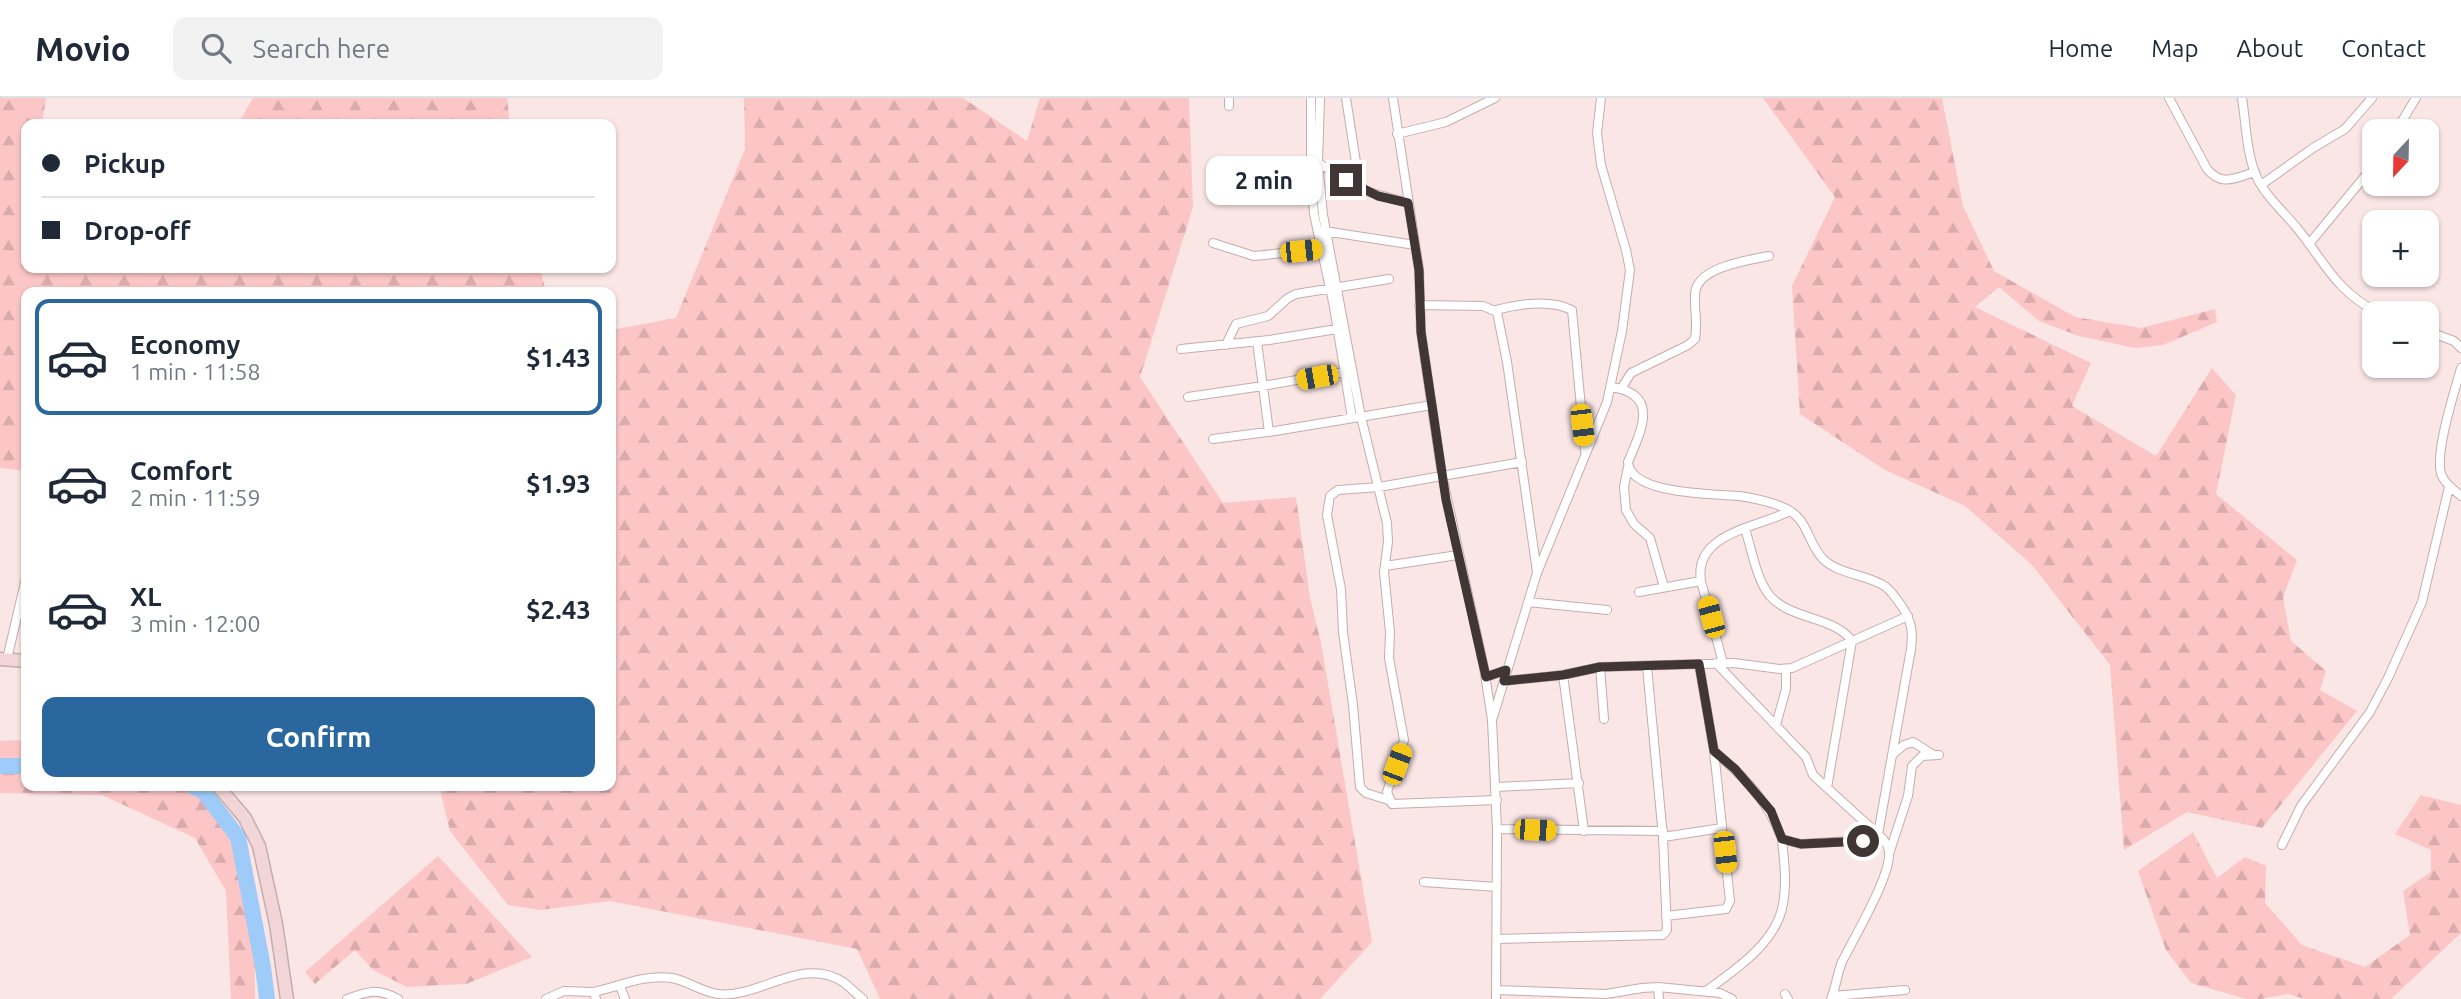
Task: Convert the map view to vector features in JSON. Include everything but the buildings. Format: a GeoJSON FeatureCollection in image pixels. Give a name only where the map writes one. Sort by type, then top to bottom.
{"type":"FeatureCollection","features":[{"type":"Feature","properties":{"kind":"main road"},"geometry":{"type":"LineString","coordinates":[[222,791],[245,818],[260,846],[276,924],[287,999]]}},
{"type":"Feature","properties":{"kind":"street"},"geometry":{"type":"LineString","coordinates":[[1311,98],[1314,161],[1357,417],[1379,487],[1387,523],[1385,566],[1389,658],[1404,740],[1387,792],[1388,800]]}},
{"type":"Feature","properties":{"kind":"street"},"geometry":{"type":"LineString","coordinates":[[1320,98],[1311,189],[1317,230],[1334,288]]}},
{"type":"Feature","properties":{"kind":"street"},"geometry":{"type":"LineString","coordinates":[[1346,98],[1360,188]]}},
{"type":"Feature","properties":{"kind":"street"},"geometry":{"type":"LineString","coordinates":[[1392,98],[1419,270],[1421,332],[1442,475],[1486,677],[1492,720],[1497,800],[1496,994],[1606,996],[1633,989],[1658,988],[1706,991],[1725,994],[1732,999]]}},
{"type":"Feature","properties":{"kind":"street"},"geometry":{"type":"LineString","coordinates":[[1397,134],[1446,122],[1495,98]]}},
{"type":"Feature","properties":{"kind":"street"},"geometry":{"type":"LineString","coordinates":[[1492,720],[1537,573],[1592,438],[1616,388],[1630,270],[1601,164],[1597,132],[1601,98]]}},
{"type":"Feature","properties":{"kind":"street"},"geometry":{"type":"LineString","coordinates":[[2169,98],[2214,178],[2224,181],[2255,172]]}},
{"type":"Feature","properties":{"kind":"street"},"geometry":{"type":"LineString","coordinates":[[2242,98],[2249,150],[2261,185],[2329,273],[2347,294],[2362,303]]}},
{"type":"Feature","properties":{"kind":"street"},"geometry":{"type":"LineString","coordinates":[[2261,185],[2306,152],[2345,129],[2372,98]]}},
{"type":"Feature","properties":{"kind":"street"},"geometry":{"type":"LineString","coordinates":[[2403,119],[2416,98]]}},
{"type":"Feature","properties":{"kind":"street"},"geometry":{"type":"LineString","coordinates":[[1314,161],[1360,188],[1378,196],[1408,203]]}},
{"type":"Feature","properties":{"kind":"street"},"geometry":{"type":"LineString","coordinates":[[2309,244],[2362,180]]}},
{"type":"Feature","properties":{"kind":"street"},"geometry":{"type":"LineString","coordinates":[[1317,230],[1415,245]]}},
{"type":"Feature","properties":{"kind":"street"},"geometry":{"type":"LineString","coordinates":[[1213,243],[1254,256],[1322,249]]}},
{"type":"Feature","properties":{"kind":"street"},"geometry":{"type":"LineString","coordinates":[[1616,388],[1631,373],[1695,339],[1695,293],[1699,282],[1707,275],[1726,266],[1769,256]]}},
{"type":"Feature","properties":{"kind":"street"},"geometry":{"type":"LineString","coordinates":[[1226,345],[1233,328],[1239,322],[1268,316],[1293,295],[1390,279]]}},
{"type":"Feature","properties":{"kind":"street"},"geometry":{"type":"LineString","coordinates":[[1419,305],[1486,306],[1496,310],[1548,304],[1572,310],[1586,454]]}},
{"type":"Feature","properties":{"kind":"street"},"geometry":{"type":"LineString","coordinates":[[1496,310],[1502,331],[1537,573]]}},
{"type":"Feature","properties":{"kind":"street"},"geometry":{"type":"LineString","coordinates":[[1181,349],[1256,342],[1342,328]]}},
{"type":"Feature","properties":{"kind":"street"},"geometry":{"type":"LineString","coordinates":[[2439,335],[2454,341],[2461,348]]}},
{"type":"Feature","properties":{"kind":"street"},"geometry":{"type":"LineString","coordinates":[[1256,342],[1269,432]]}},
{"type":"Feature","properties":{"kind":"street"},"geometry":{"type":"LineString","coordinates":[[2461,368],[2440,460],[2441,474],[2449,486],[2461,496]]}},
{"type":"Feature","properties":{"kind":"street"},"geometry":{"type":"LineString","coordinates":[[1188,397],[1349,371]]}},
{"type":"Feature","properties":{"kind":"street"},"geometry":{"type":"LineString","coordinates":[[1616,388],[1635,395],[1644,415],[1643,426],[1628,461],[1624,487],[1626,510],[1634,524],[1650,538],[1664,587]]}},
{"type":"Feature","properties":{"kind":"street"},"geometry":{"type":"LineString","coordinates":[[1213,439],[1432,405]]}},
{"type":"Feature","properties":{"kind":"street"},"geometry":{"type":"LineString","coordinates":[[1582,425],[1592,438]]}},
{"type":"Feature","properties":{"kind":"street"},"geometry":{"type":"LineString","coordinates":[[1497,800],[1392,804],[1388,800],[1366,793],[1360,787],[1343,632],[1341,589],[1327,515],[1330,496],[1338,490],[1379,487],[1522,462]]}},
{"type":"Feature","properties":{"kind":"street"},"geometry":{"type":"LineString","coordinates":[[1628,467],[1641,478],[1675,491],[1694,495],[1751,498],[1790,511],[1805,525],[1824,560],[1884,586],[1908,616],[1912,628],[1911,649],[1881,837]]}},
{"type":"Feature","properties":{"kind":"street"},"geometry":{"type":"LineString","coordinates":[[2282,845],[2301,806],[2370,712],[2388,678],[2422,602],[2449,486]]}},
{"type":"Feature","properties":{"kind":"street"},"geometry":{"type":"LineString","coordinates":[[1790,511],[1720,541],[1708,550],[1702,560],[1702,581],[1720,663],[1806,757],[1813,775],[1881,837],[1889,854]]}},
{"type":"Feature","properties":{"kind":"street"},"geometry":{"type":"LineString","coordinates":[[1745,529],[1764,587],[1773,599],[1846,634],[1852,641]]}},
{"type":"Feature","properties":{"kind":"street"},"geometry":{"type":"LineString","coordinates":[[1385,566],[1458,555]]}},
{"type":"Feature","properties":{"kind":"street"},"geometry":{"type":"LineString","coordinates":[[1639,592],[1702,581]]}},
{"type":"Feature","properties":{"kind":"street"},"geometry":{"type":"LineString","coordinates":[[4,659],[21,596]]}},
{"type":"Feature","properties":{"kind":"street"},"geometry":{"type":"LineString","coordinates":[[1528,602],[1607,610]]}},
{"type":"Feature","properties":{"kind":"street"},"geometry":{"type":"LineString","coordinates":[[1504,681],[1563,675],[1600,667],[1720,663],[1786,670],[1908,616]]}},
{"type":"Feature","properties":{"kind":"street"},"geometry":{"type":"LineString","coordinates":[[1827,788],[1852,641]]}},
{"type":"Feature","properties":{"kind":"street"},"geometry":{"type":"LineString","coordinates":[[1666,916],[1726,909],[1730,901],[1714,751],[1699,664]]}},
{"type":"Feature","properties":{"kind":"street"},"geometry":{"type":"LineString","coordinates":[[1600,667],[1604,719]]}},
{"type":"Feature","properties":{"kind":"street"},"geometry":{"type":"LineString","coordinates":[[1497,939],[1663,935],[1667,930],[1663,834],[1647,667]]}},
{"type":"Feature","properties":{"kind":"street"},"geometry":{"type":"LineString","coordinates":[[1486,677],[1506,670]]}},
{"type":"Feature","properties":{"kind":"street"},"geometry":{"type":"LineString","coordinates":[[1776,725],[1786,689],[1786,670]]}},
{"type":"Feature","properties":{"kind":"street"},"geometry":{"type":"LineString","coordinates":[[1563,675],[1584,831]]}},
{"type":"Feature","properties":{"kind":"street"},"geometry":{"type":"LineString","coordinates":[[1892,755],[1903,745],[1913,742],[1935,754],[1917,759],[1912,766],[1908,796],[1889,854],[1866,917],[1840,968],[1832,998],[1905,990]]}},
{"type":"Feature","properties":{"kind":"street"},"geometry":{"type":"LineString","coordinates":[[1706,991],[1756,950],[1771,933],[1783,905],[1782,839],[1771,811],[1735,769],[1714,751]]}},
{"type":"Feature","properties":{"kind":"street"},"geometry":{"type":"LineString","coordinates":[[1496,787],[1579,783]]}},
{"type":"Feature","properties":{"kind":"street"},"geometry":{"type":"LineString","coordinates":[[1497,829],[1663,834],[1723,828]]}},
{"type":"Feature","properties":{"kind":"street"},"geometry":{"type":"LineString","coordinates":[[1782,839],[1801,844],[1881,837]]}},
{"type":"Feature","properties":{"kind":"street"},"geometry":{"type":"LineString","coordinates":[[1424,882],[1497,887]]}},
{"type":"Feature","properties":{"kind":"street"},"geometry":{"type":"LineString","coordinates":[[546,999],[564,991],[595,996],[639,979],[674,978],[718,995],[739,993],[799,975],[819,975],[842,982],[863,999]]}},
{"type":"Feature","properties":{"kind":"street"},"geometry":{"type":"LineString","coordinates":[[621,986],[625,999]]}},
{"type":"Feature","properties":{"kind":"street"},"geometry":{"type":"LineString","coordinates":[[1658,988],[1659,999]]}},
{"type":"Feature","properties":{"kind":"street"},"geometry":{"type":"LineString","coordinates":[[347,999],[369,991],[388,994],[398,999]]}},
{"type":"Feature","properties":{"kind":"green space"},"geometry":{"type":"Polygon","coordinates":[[[0,98],[46,98],[43,119],[21,119],[21,273],[541,273],[545,287],[21,287],[21,470],[0,468],[0,98]]]}},
{"type":"Feature","properties":{"kind":"green space"},"geometry":{"type":"Polygon","coordinates":[[[253,98],[507,98],[509,119],[241,119],[253,98]]]}},
{"type":"Feature","properties":{"kind":"green space"},"geometry":{"type":"Polygon","coordinates":[[[744,98],[963,98],[1027,141],[1040,98],[1189,98],[1193,207],[1140,377],[1223,503],[1296,497],[1310,598],[1321,643],[1372,942],[1320,999],[880,999],[857,949],[610,901],[540,910],[508,905],[450,831],[440,791],[616,791],[616,329],[676,318],[745,149],[744,98]]]}},
{"type":"Feature","properties":{"kind":"green space"},"geometry":{"type":"Polygon","coordinates":[[[1763,98],[1942,98],[1963,206],[1994,271],[2075,317],[2141,328],[2215,309],[2217,322],[2163,345],[2135,348],[2079,336],[2039,321],[1999,287],[1975,307],[2091,363],[2072,406],[2156,456],[2212,368],[2236,395],[2216,494],[2297,560],[2283,597],[2291,641],[2326,671],[2320,690],[2357,711],[2262,828],[2187,812],[2124,850],[2110,665],[2032,565],[1965,506],[1885,470],[1800,414],[1792,286],[1835,197],[1763,98]]]}},
{"type":"Feature","properties":{"kind":"green space"},"geometry":{"type":"Polygon","coordinates":[[[21,740],[21,791],[201,791],[232,824],[254,910],[255,999],[231,999],[226,891],[195,838],[102,795],[0,793],[0,741],[21,740]]]}},
{"type":"Feature","properties":{"kind":"green space"},"geometry":{"type":"Polygon","coordinates":[[[2421,795],[2461,805],[2461,933],[2391,999],[2305,999],[2288,994],[2246,999],[2191,983],[2166,950],[2138,871],[2193,832],[2217,878],[2245,857],[2266,866],[2265,903],[2302,945],[2365,967],[2410,935],[2403,891],[2431,872],[2431,850],[2395,834],[2421,795]]]}},
{"type":"Feature","properties":{"kind":"green space"},"geometry":{"type":"Polygon","coordinates":[[[438,856],[532,957],[466,984],[407,987],[373,970],[355,950],[315,984],[305,972],[438,856]]]}},
{"type":"Feature","properties":{"kind":"waterway"},"geometry":{"type":"LineString","coordinates":[[0,766],[21,766]]}},
{"type":"Feature","properties":{"kind":"waterway"},"geometry":{"type":"LineString","coordinates":[[203,791],[238,837],[267,999]]}},
{"type":"Feature","properties":{"kind":"route"},"geometry":{"type":"LineString","coordinates":[[1346,180],[1378,196],[1408,203],[1419,270],[1421,332],[1446,500],[1486,677],[1506,670],[1504,681],[1563,675],[1600,667],[1699,664],[1714,751],[1758,794],[1771,811],[1782,839],[1801,844],[1863,841]]}}]}
